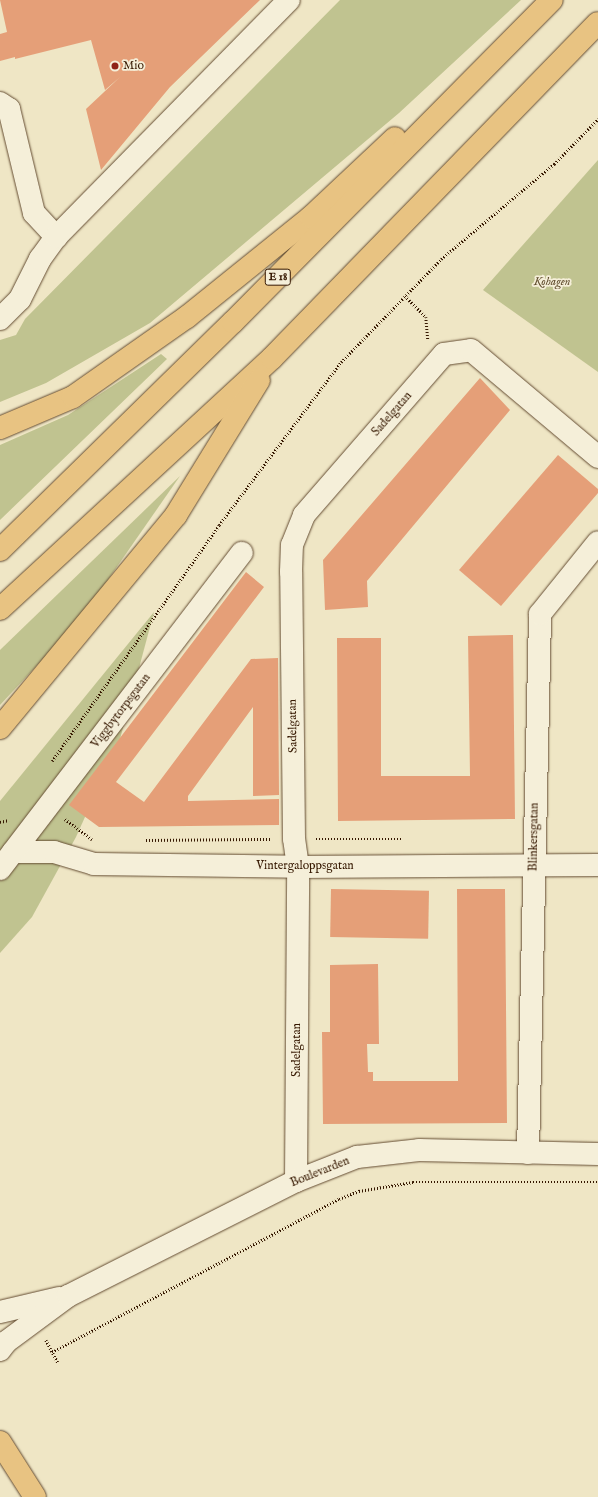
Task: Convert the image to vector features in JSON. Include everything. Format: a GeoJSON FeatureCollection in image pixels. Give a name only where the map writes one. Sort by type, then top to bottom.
{"type":"FeatureCollection","features":[{"type":"Feature","properties":{"kind":"main road"},"geometry":{"type":"LineString","coordinates":[[0,428],[74,397],[187,317],[311,217],[542,0]]}},
{"type":"Feature","properties":{"kind":"main road","name":"E 18"},"geometry":{"type":"LineString","coordinates":[[0,550],[233,322],[552,0]]}},
{"type":"Feature","properties":{"kind":"main road"},"geometry":{"type":"LineString","coordinates":[[0,608],[272,358],[598,23]]}},
{"type":"Feature","properties":{"kind":"main road"},"geometry":{"type":"LineString","coordinates":[[0,728],[176,515],[272,358]]}},
{"type":"Feature","properties":{"kind":"main road"},"geometry":{"type":"LineString","coordinates":[[0,1442],[35,1497]]}},
{"type":"Feature","properties":{"kind":"street"},"geometry":{"type":"LineString","coordinates":[[0,319],[20,299],[40,259],[56,236],[289,0]]}},
{"type":"Feature","properties":{"kind":"street"},"geometry":{"type":"LineString","coordinates":[[0,103],[9,109],[34,213],[56,236]]}},
{"type":"Feature","properties":{"kind":"street"},"geometry":{"type":"LineString","coordinates":[[440,358],[444,354],[471,350],[598,457]]}},
{"type":"Feature","properties":{"kind":"street","name":"Sadelgatan"},"geometry":{"type":"LineString","coordinates":[[296,1181],[298,867],[294,839],[292,545],[304,516],[440,358]]}},
{"type":"Feature","properties":{"kind":"street","name":"Blinkersgatan"},"geometry":{"type":"LineString","coordinates":[[528,1153],[533,866],[540,614],[598,542]]}},
{"type":"Feature","properties":{"kind":"street","name":"Viggbytorpsgatan"},"geometry":{"type":"LineString","coordinates":[[0,870],[242,553]]}},
{"type":"Feature","properties":{"kind":"street","name":"Vintergaloppsgatan"},"geometry":{"type":"LineString","coordinates":[[13,852],[54,852],[94,864],[298,867],[598,865]]}},
{"type":"Feature","properties":{"kind":"street","name":"Boulevarden"},"geometry":{"type":"LineString","coordinates":[[0,1350],[6,1342],[68,1296],[296,1181],[357,1157],[419,1150],[598,1154]]}},
{"type":"Feature","properties":{"kind":"street","name":"Boulevarden"},"geometry":{"type":"LineString","coordinates":[[0,1312],[68,1296]]}},
{"type":"Feature","properties":{"kind":"path"},"geometry":{"type":"LineString","coordinates":[[47,768],[278,443],[341,362],[441,258],[554,164],[598,119]]}},
{"type":"Feature","properties":{"kind":"path"},"geometry":{"type":"LineString","coordinates":[[405,296],[426,317],[428,342],[440,358]]}},
{"type":"Feature","properties":{"kind":"path"},"geometry":{"type":"LineString","coordinates":[[48,807],[94,840]]}},
{"type":"Feature","properties":{"kind":"path"},"geometry":{"type":"LineString","coordinates":[[0,822],[10,819],[13,814]]}},
{"type":"Feature","properties":{"kind":"path"},"geometry":{"type":"LineString","coordinates":[[142,840],[403,839]]}},
{"type":"Feature","properties":{"kind":"path"},"geometry":{"type":"LineString","coordinates":[[52,1352],[339,1199],[359,1191],[414,1182],[598,1182]]}},
{"type":"Feature","properties":{"kind":"green space"},"geometry":{"type":"Polygon","coordinates":[[[340,0],[521,0],[399,113],[150,323],[46,383],[0,402],[0,340],[16,335],[25,319],[340,0]]]}},
{"type":"Feature","properties":{"kind":"green space","name":"Kohagen"},"geometry":{"type":"Polygon","coordinates":[[[598,160],[598,372],[483,290],[598,160]]]}},
{"type":"Feature","properties":{"kind":"green space"},"geometry":{"type":"Polygon","coordinates":[[[161,354],[167,359],[0,520],[0,445],[68,415],[161,354]]]}},
{"type":"Feature","properties":{"kind":"green space"},"geometry":{"type":"Polygon","coordinates":[[[180,476],[82,617],[0,705],[0,650],[180,476]]]}},
{"type":"Feature","properties":{"kind":"green space"},"geometry":{"type":"Polygon","coordinates":[[[154,612],[120,739],[76,837],[32,917],[0,953],[0,801],[154,612]]]}},
{"type":"Feature","properties":{"kind":"building"},"geometry":{"type":"Polygon","coordinates":[[[0,0],[260,0],[170,87],[101,170],[86,109],[120,77],[105,90],[91,40],[15,59],[15,57],[0,61],[0,34],[7,32],[0,0]]]}},
{"type":"Feature","properties":{"kind":"building"},"geometry":{"type":"Polygon","coordinates":[[[480,378],[510,410],[367,581],[368,607],[325,610],[323,560],[480,378]]]}},
{"type":"Feature","properties":{"kind":"building"},"geometry":{"type":"Polygon","coordinates":[[[558,455],[598,489],[598,493],[501,606],[459,570],[558,455]]]}},
{"type":"Feature","properties":{"kind":"building"},"geometry":{"type":"Polygon","coordinates":[[[246,572],[264,587],[116,782],[144,802],[251,659],[278,658],[279,795],[253,796],[253,707],[188,796],[188,801],[279,799],[279,825],[99,827],[69,805],[246,572]]]}},
{"type":"Feature","properties":{"kind":"building"},"geometry":{"type":"Polygon","coordinates":[[[513,635],[515,819],[338,821],[337,638],[381,638],[381,776],[470,776],[468,636],[513,635]]]}},
{"type":"Feature","properties":{"kind":"building"},"geometry":{"type":"Polygon","coordinates":[[[331,889],[429,891],[428,939],[330,937],[331,889]]]}},
{"type":"Feature","properties":{"kind":"building"},"geometry":{"type":"Polygon","coordinates":[[[457,889],[505,889],[507,1123],[323,1124],[322,1032],[330,1032],[330,965],[378,964],[379,1044],[367,1044],[368,1072],[373,1072],[373,1081],[458,1081],[457,889]]]}},
{"type":"Feature","properties":{"kind":"place","name":"Mio"},"geometry":{"type":"Point","coordinates":[115,66]}}]}
